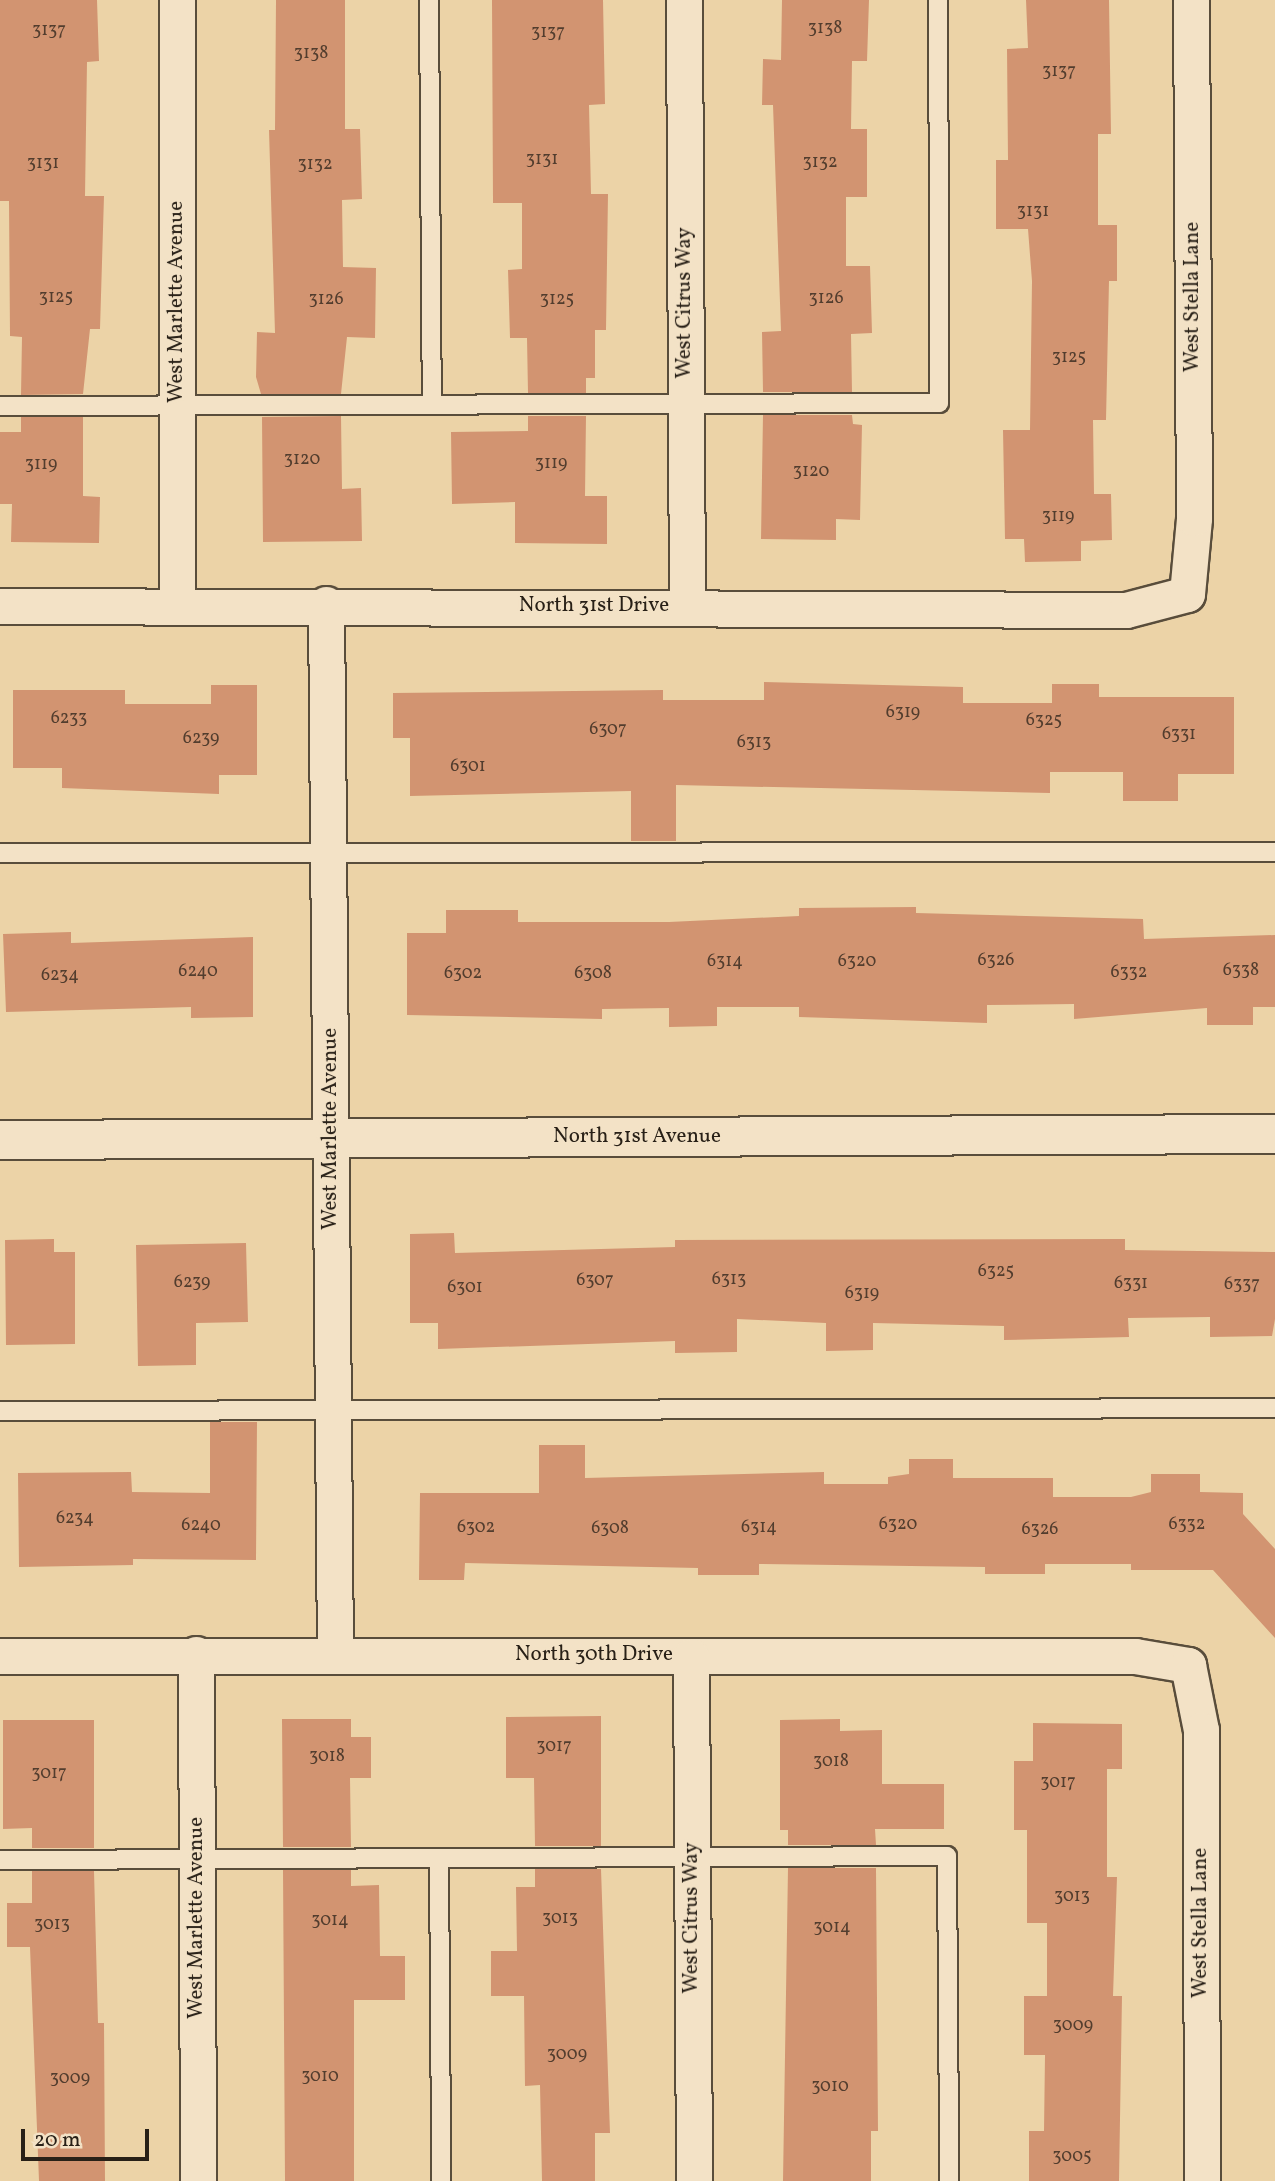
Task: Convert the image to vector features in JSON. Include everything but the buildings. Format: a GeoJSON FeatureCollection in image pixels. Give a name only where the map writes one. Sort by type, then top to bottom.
{"type":"FeatureCollection","features":[{"type":"Feature","properties":{"kind":"street","name":"West Marlette Avenue"},"geometry":{"type":"LineString","coordinates":[[177,0],[177,604]]}},
{"type":"Feature","properties":{"kind":"street","name":"West Citrus Way"},"geometry":{"type":"LineString","coordinates":[[684,0],[687,607]]}},
{"type":"Feature","properties":{"kind":"street","name":"West Stella Lane"},"geometry":{"type":"LineString","coordinates":[[1187,594],[1195,518],[1191,0]]}},
{"type":"Feature","properties":{"kind":"street","name":"North 31st Drive"},"geometry":{"type":"LineString","coordinates":[[0,606],[326,604],[1126,610],[1187,594]]}},
{"type":"Feature","properties":{"kind":"street","name":"West Marlette Avenue"},"geometry":{"type":"LineString","coordinates":[[326,604],[335,1655]]}},
{"type":"Feature","properties":{"kind":"street","name":"North 31st Avenue"},"geometry":{"type":"LineString","coordinates":[[0,1140],[1275,1134]]}},
{"type":"Feature","properties":{"kind":"street","name":"West Marlette Avenue"},"geometry":{"type":"LineString","coordinates":[[195,1654],[198,2181]]}},
{"type":"Feature","properties":{"kind":"street","name":"North 30th Drive"},"geometry":{"type":"LineString","coordinates":[[0,1656],[1135,1656],[1188,1665]]}},
{"type":"Feature","properties":{"kind":"street","name":"West Citrus Way"},"geometry":{"type":"LineString","coordinates":[[691,1656],[694,2181]]}},
{"type":"Feature","properties":{"kind":"street","name":"West Stella Lane"},"geometry":{"type":"LineString","coordinates":[[1188,1665],[1201,1730],[1202,2181]]}},
{"type":"Feature","properties":{"kind":"lane"},"geometry":{"type":"LineString","coordinates":[[429,0],[432,404]]}},
{"type":"Feature","properties":{"kind":"lane"},"geometry":{"type":"LineString","coordinates":[[0,406],[939,403],[938,0]]}},
{"type":"Feature","properties":{"kind":"lane"},"geometry":{"type":"LineString","coordinates":[[0,853],[1275,852]]}},
{"type":"Feature","properties":{"kind":"lane"},"geometry":{"type":"LineString","coordinates":[[0,1411],[1275,1408]]}},
{"type":"Feature","properties":{"kind":"lane"},"geometry":{"type":"LineString","coordinates":[[0,1860],[947,1856],[950,2181]]}},
{"type":"Feature","properties":{"kind":"lane"},"geometry":{"type":"LineString","coordinates":[[439,1858],[441,2181]]}}]}
